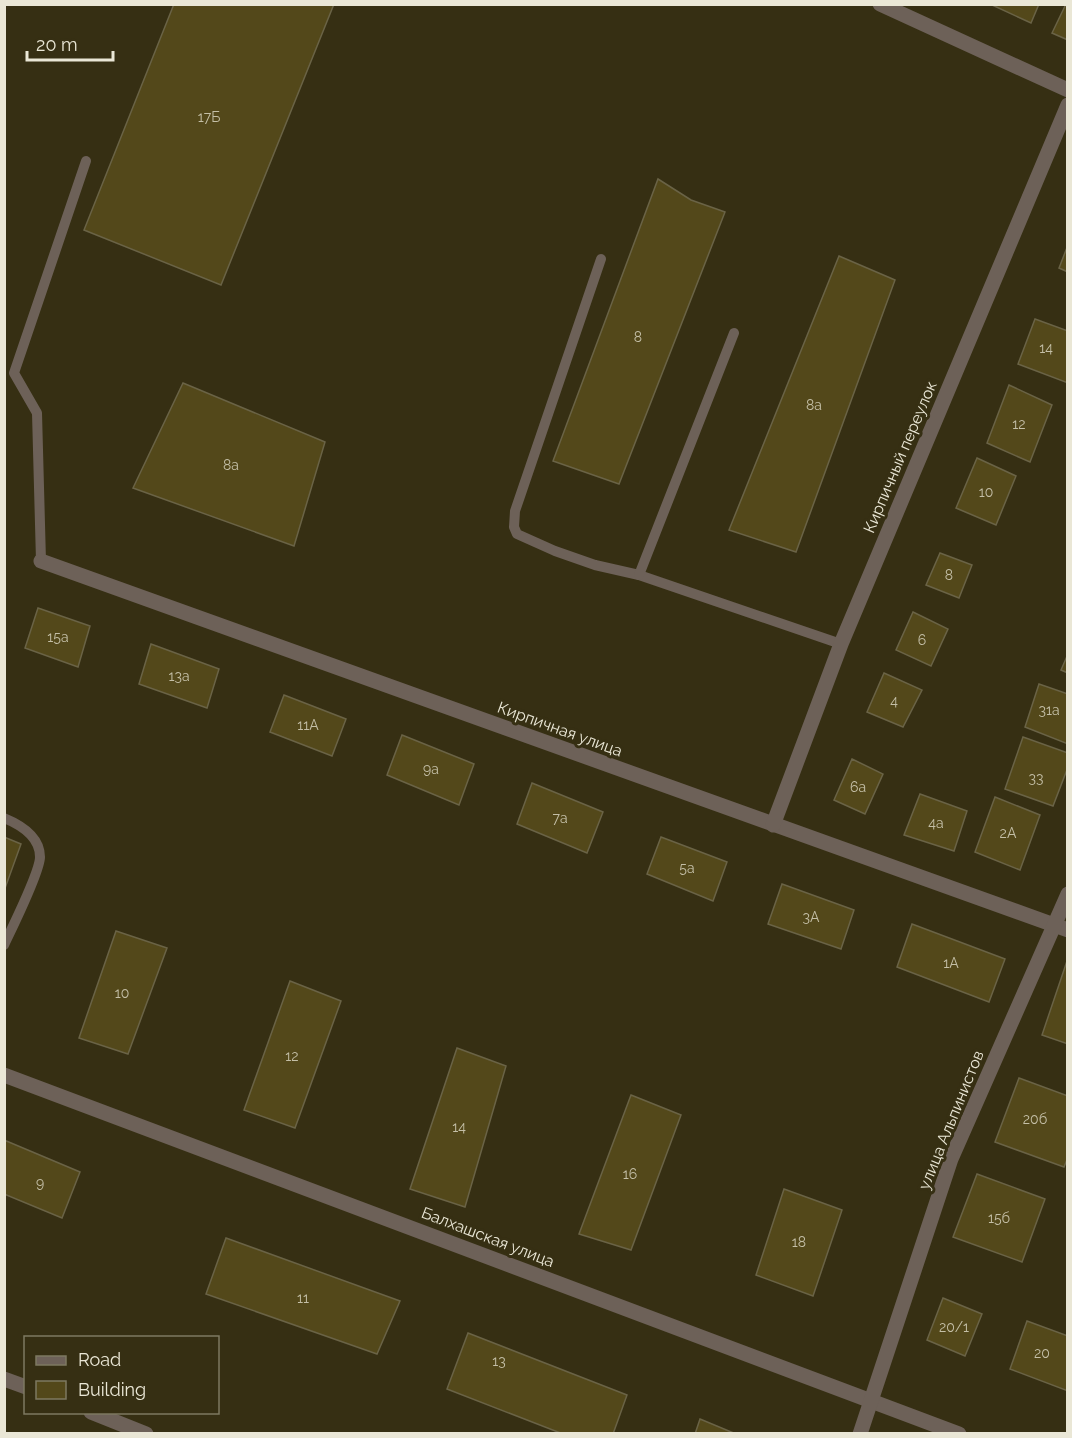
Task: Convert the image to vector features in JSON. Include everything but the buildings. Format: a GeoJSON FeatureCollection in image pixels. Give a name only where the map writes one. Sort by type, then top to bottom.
{"type":"FeatureCollection","features":[{"type":"Feature","properties":{"kind":"street"},"geometry":{"type":"LineString","coordinates":[[880,4],[1068,90]]}},
{"type":"Feature","properties":{"kind":"street","name":"Кирпичный переулок"},"geometry":{"type":"LineString","coordinates":[[773,825],[841,644],[1068,105]]}},
{"type":"Feature","properties":{"kind":"street","name":"Кирпичная улица"},"geometry":{"type":"LineString","coordinates":[[41,561],[1060,928]]}},
{"type":"Feature","properties":{"kind":"street","name":"улица Альпинистов"},"geometry":{"type":"LineString","coordinates":[[860,1434],[873,1401],[951,1159],[1060,928],[1068,894]]}},
{"type":"Feature","properties":{"kind":"street","name":"Балхашская улица"},"geometry":{"type":"LineString","coordinates":[[4,1075],[959,1434]]}},
{"type":"Feature","properties":{"kind":"street"},"geometry":{"type":"LineString","coordinates":[[4,1379],[24,1386]]}},
{"type":"Feature","properties":{"kind":"street"},"geometry":{"type":"LineString","coordinates":[[94,1414],[146,1434]]}},
{"type":"Feature","properties":{"kind":"lane"},"geometry":{"type":"LineString","coordinates":[[41,561],[38,413],[14,373],[86,161]]}},
{"type":"Feature","properties":{"kind":"lane"},"geometry":{"type":"LineString","coordinates":[[601,259],[515,511],[514,527],[517,534],[595,565],[639,575],[841,644]]}},
{"type":"Feature","properties":{"kind":"lane"},"geometry":{"type":"LineString","coordinates":[[639,575],[734,333]]}},
{"type":"Feature","properties":{"kind":"lane"},"geometry":{"type":"LineString","coordinates":[[4,818],[23,826],[37,843],[40,858],[35,875],[4,945]]}}]}
